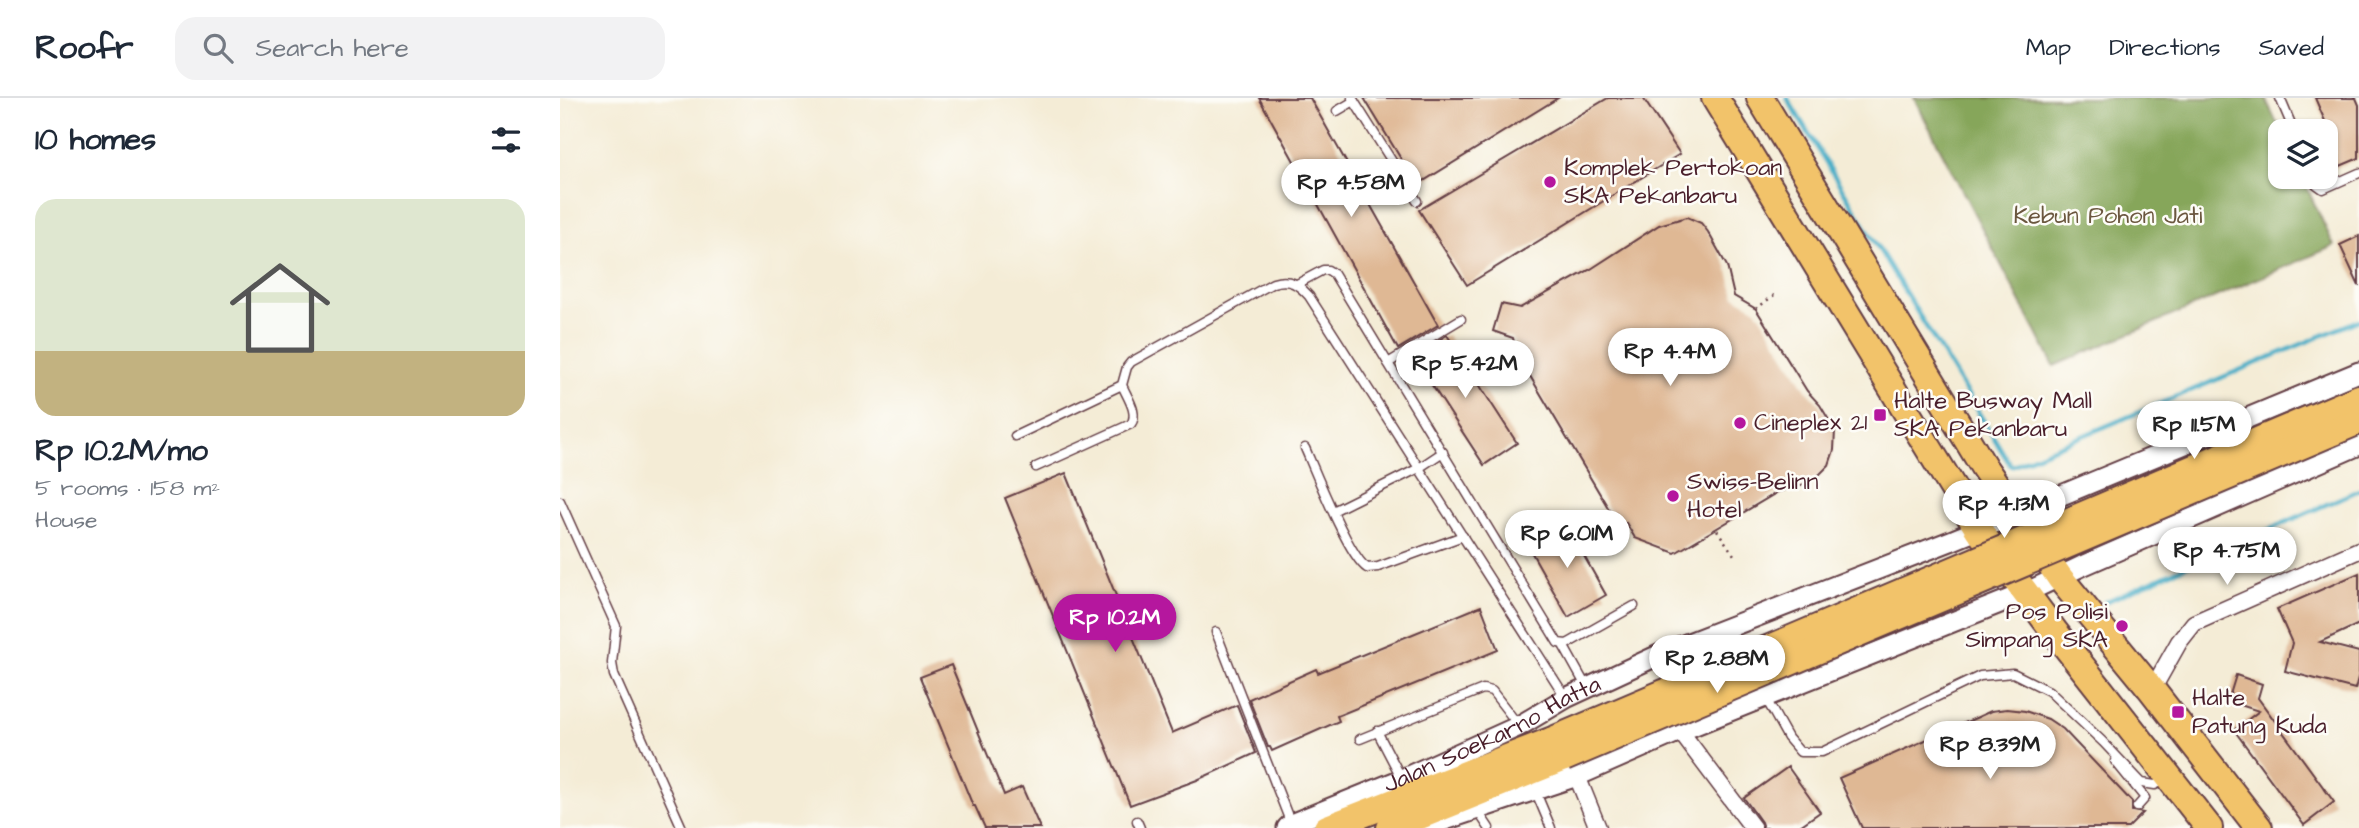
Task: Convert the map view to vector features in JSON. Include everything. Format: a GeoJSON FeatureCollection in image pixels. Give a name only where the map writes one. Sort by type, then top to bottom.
{"type":"FeatureCollection","features":[{"type":"Feature","properties":{"kind":"main road"},"geometry":{"type":"LineString","coordinates":[[1715,98],[1978,529],[2209,828]]}},
{"type":"Feature","properties":{"kind":"main road"},"geometry":{"type":"LineString","coordinates":[[1760,98],[1984,469],[2014,513],[2060,578],[2152,690],[2259,828]]}},
{"type":"Feature","properties":{"kind":"main road","name":"Jalan Soekarno Hatta"},"geometry":{"type":"LineString","coordinates":[[1327,828],[1565,758],[2359,398]]}},
{"type":"Feature","properties":{"kind":"main road","name":"Jalan Soekarno Hatta"},"geometry":{"type":"LineString","coordinates":[[1390,828],[1565,758],[2359,421]]}},
{"type":"Feature","properties":{"kind":"main road"},"geometry":{"type":"LineString","coordinates":[[2014,513],[2025,593]]}},
{"type":"Feature","properties":{"kind":"main road"},"geometry":{"type":"LineString","coordinates":[[1978,529],[2060,578]]}},
{"type":"Feature","properties":{"kind":"street","name":"Jalan Soekarno Hatta"},"geometry":{"type":"LineString","coordinates":[[1289,826],[1519,726],[1566,698],[1663,653],[1978,529],[2359,372]]}},
{"type":"Feature","properties":{"kind":"street"},"geometry":{"type":"LineString","coordinates":[[2214,432],[2239,496]]}},
{"type":"Feature","properties":{"kind":"street"},"geometry":{"type":"LineString","coordinates":[[1420,828],[1535,790],[1565,758],[1680,732],[2025,593],[2359,445]]}},
{"type":"Feature","properties":{"kind":"street"},"geometry":{"type":"LineString","coordinates":[[2152,690],[2175,648],[2194,623],[2359,550]]}},
{"type":"Feature","properties":{"kind":"street"},"geometry":{"type":"LineString","coordinates":[[1680,732],[1753,828]]}},
{"type":"Feature","properties":{"kind":"street"},"geometry":{"type":"LineString","coordinates":[[1565,758],[1598,828]]}},
{"type":"Feature","properties":{"kind":"lane"},"geometry":{"type":"LineString","coordinates":[[2280,98],[2289,119]]}},
{"type":"Feature","properties":{"kind":"lane"},"geometry":{"type":"LineString","coordinates":[[1337,111],[1353,99],[1417,201]]}},
{"type":"Feature","properties":{"kind":"lane"},"geometry":{"type":"LineString","coordinates":[[2338,182],[2359,173]]}},
{"type":"Feature","properties":{"kind":"lane"},"geometry":{"type":"LineString","coordinates":[[1297,284],[1323,270],[1331,271],[1587,688]]}},
{"type":"Feature","properties":{"kind":"lane"},"geometry":{"type":"LineString","coordinates":[[1036,467],[1135,420],[1122,385],[1131,362],[1273,283],[1290,280],[1309,296],[1566,698]]}},
{"type":"Feature","properties":{"kind":"lane"},"geometry":{"type":"LineString","coordinates":[[1388,363],[1461,318]]}},
{"type":"Feature","properties":{"kind":"lane"},"geometry":{"type":"LineString","coordinates":[[1015,436],[1122,385]]}},
{"type":"Feature","properties":{"kind":"lane"},"geometry":{"type":"LineString","coordinates":[[1305,448],[1352,548],[1362,565],[1367,568],[1378,567],[1463,536]]}},
{"type":"Feature","properties":{"kind":"lane"},"geometry":{"type":"LineString","coordinates":[[1333,510],[1419,468],[1443,452]]}},
{"type":"Feature","properties":{"kind":"lane"},"geometry":{"type":"LineString","coordinates":[[560,501],[616,626],[612,663],[614,675],[682,828]]}},
{"type":"Feature","properties":{"kind":"lane"},"geometry":{"type":"LineString","coordinates":[[1563,645],[1634,606]]}},
{"type":"Feature","properties":{"kind":"lane"},"geometry":{"type":"LineString","coordinates":[[1216,632],[1289,826]]}},
{"type":"Feature","properties":{"kind":"lane"},"geometry":{"type":"LineString","coordinates":[[1765,697],[1787,738],[1800,752],[1822,752],[1980,676],[2012,673],[2049,691],[2142,783],[2155,785],[2170,778]]}},
{"type":"Feature","properties":{"kind":"lane"},"geometry":{"type":"LineString","coordinates":[[1360,738],[1488,689],[1519,726]]}},
{"type":"Feature","properties":{"kind":"lane"},"geometry":{"type":"LineString","coordinates":[[1377,731],[1402,779]]}},
{"type":"Feature","properties":{"kind":"lane"},"geometry":{"type":"LineString","coordinates":[[2103,742],[2125,775],[2145,798],[2137,807]]}},
{"type":"Feature","properties":{"kind":"lane"},"geometry":{"type":"LineString","coordinates":[[1535,790],[1551,828]]}},
{"type":"Feature","properties":{"kind":"lane"},"geometry":{"type":"LineString","coordinates":[[1476,809],[1489,828]]}},
{"type":"Feature","properties":{"kind":"path"},"geometry":{"type":"LineString","coordinates":[[1756,309],[1778,292]]}},
{"type":"Feature","properties":{"kind":"path"},"geometry":{"type":"LineString","coordinates":[[1717,530],[1734,555]]}},
{"type":"Feature","properties":{"kind":"green space","name":"Kebun Pohon Jati"},"geometry":{"type":"Polygon","coordinates":[[[1914,98],[2265,98],[2275,119],[2268,119],[2268,189],[2308,189],[2334,246],[2054,366],[1914,98]]]}},
{"type":"Feature","properties":{"kind":"building"},"geometry":{"type":"Polygon","coordinates":[[[1259,98],[1310,98],[1438,325],[1398,349],[1259,98]]]}},
{"type":"Feature","properties":{"kind":"building"},"geometry":{"type":"Polygon","coordinates":[[[1364,98],[1558,98],[1417,185],[1364,98]]]}},
{"type":"Feature","properties":{"kind":"building","name":"Komplek Pertokoan SKA Pekanbaru"},"geometry":{"type":"Polygon","coordinates":[[[1608,98],[1643,98],[1680,154],[1467,285],[1419,210],[1608,98]]]}},
{"type":"Feature","properties":{"kind":"building"},"geometry":{"type":"Polygon","coordinates":[[[2315,98],[2356,98],[2359,105],[2359,158],[2338,167],[2338,119],[2324,119],[2315,98]]]}},
{"type":"Feature","properties":{"kind":"building"},"geometry":{"type":"Polygon","coordinates":[[[1687,217],[1701,223],[1708,232],[1727,266],[1734,296],[1756,309],[1807,391],[1820,405],[1835,430],[1834,450],[1829,465],[1819,475],[1808,483],[1778,492],[1675,553],[1635,538],[1626,523],[1622,524],[1616,514],[1613,516],[1517,354],[1513,338],[1493,331],[1501,304],[1520,308],[1591,269],[1659,225],[1687,217]]]}},
{"type":"Feature","properties":{"kind":"building"},"geometry":{"type":"Polygon","coordinates":[[[2359,236],[2359,286],[2340,245],[2359,236]]]}},
{"type":"Feature","properties":{"kind":"building"},"geometry":{"type":"Polygon","coordinates":[[[1447,335],[1517,443],[1484,465],[1413,356],[1447,335]]]}},
{"type":"Feature","properties":{"kind":"building"},"geometry":{"type":"Polygon","coordinates":[[[1066,473],[1172,733],[1237,705],[1256,753],[1197,780],[1130,805],[1005,498],[1066,473]]]}},
{"type":"Feature","properties":{"kind":"building"},"geometry":{"type":"Polygon","coordinates":[[[1566,524],[1606,595],[1568,617],[1528,546],[1566,524]]]}},
{"type":"Feature","properties":{"kind":"building"},"geometry":{"type":"Polygon","coordinates":[[[2359,573],[2359,624],[2320,642],[2359,652],[2359,674],[2355,689],[2285,671],[2292,643],[2277,609],[2359,573]]]}},
{"type":"Feature","properties":{"kind":"building"},"geometry":{"type":"Polygon","coordinates":[[[1481,606],[1498,650],[1337,716],[1339,721],[1272,751],[1268,747],[1249,699],[1316,669],[1318,673],[1481,606]]]}},
{"type":"Feature","properties":{"kind":"building"},"geometry":{"type":"Polygon","coordinates":[[[951,665],[1004,795],[1022,787],[1040,828],[985,828],[973,806],[920,677],[951,665]]]}},
{"type":"Feature","properties":{"kind":"building"},"geometry":{"type":"Polygon","coordinates":[[[2236,675],[2262,684],[2258,698],[2334,802],[2304,825],[2234,730],[2259,711],[2228,701],[2236,675]]]}},
{"type":"Feature","properties":{"kind":"building"},"geometry":{"type":"Polygon","coordinates":[[[1991,711],[2025,711],[2048,719],[2063,729],[2132,802],[2132,811],[2143,813],[2128,828],[1862,828],[1839,778],[1991,711]]]}},
{"type":"Feature","properties":{"kind":"building"},"geometry":{"type":"Polygon","coordinates":[[[1788,767],[1820,812],[1797,828],[1763,828],[1744,798],[1788,767]]]}},
{"type":"Feature","properties":{"kind":"waterway"},"geometry":{"type":"LineString","coordinates":[[1787,98],[2011,466],[2359,320]]}},
{"type":"Feature","properties":{"kind":"waterway"},"geometry":{"type":"LineString","coordinates":[[2105,602],[2359,490]]}},
{"type":"Feature","properties":{"kind":"place","name":"Komplek Pertokoan SKA Pekanbaru"},"geometry":{"type":"Point","coordinates":[1550,182]}},
{"type":"Feature","properties":{"kind":"place","name":"Halte Busway Mall SKA Pekanbaru"},"geometry":{"type":"Point","coordinates":[1880,415]}},
{"type":"Feature","properties":{"kind":"place","name":"Cineplex 21"},"geometry":{"type":"Point","coordinates":[1740,423]}},
{"type":"Feature","properties":{"kind":"place","name":"Swiss-Belinn Hotel"},"geometry":{"type":"Point","coordinates":[1673,496]}},
{"type":"Feature","properties":{"kind":"place","name":"Pos Polisi Simpang SKA"},"geometry":{"type":"Point","coordinates":[2122,626]}},
{"type":"Feature","properties":{"kind":"place","name":"Halte Patung Kuda"},"geometry":{"type":"Point","coordinates":[2178,712]}}]}
